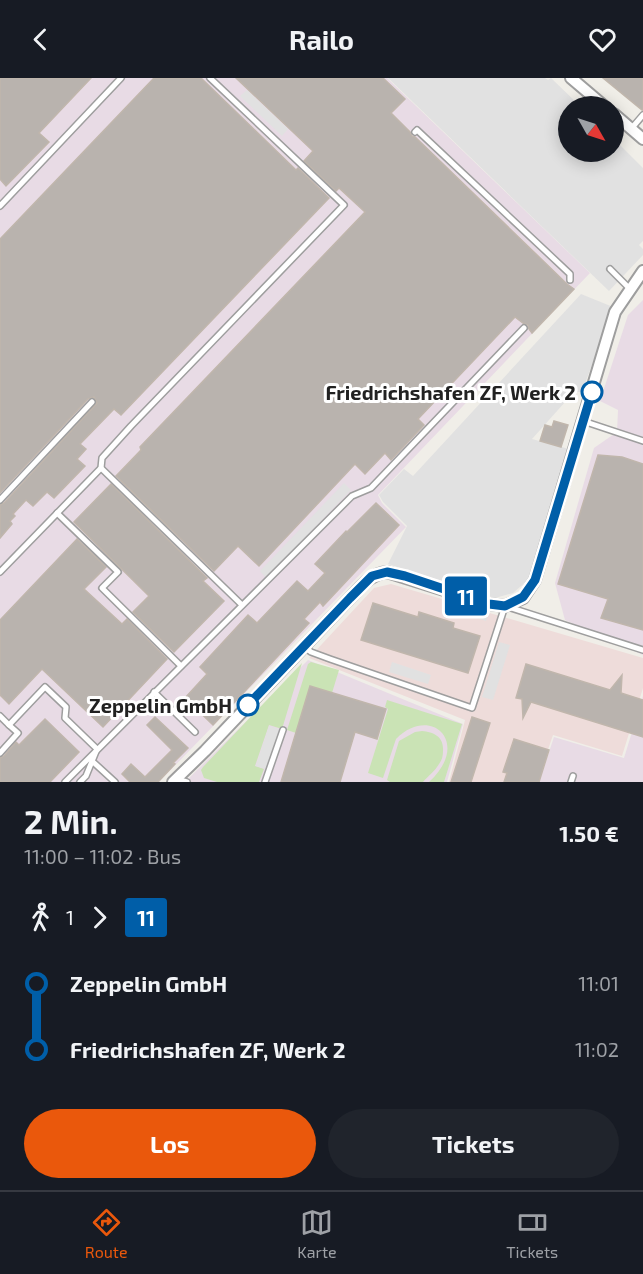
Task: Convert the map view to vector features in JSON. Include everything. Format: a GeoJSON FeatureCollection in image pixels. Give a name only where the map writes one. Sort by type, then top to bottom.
{"type":"FeatureCollection","features":[{"type":"Feature","properties":{"kind":"street"},"geometry":{"type":"LineString","coordinates":[[571,78],[592,96]]}},
{"type":"Feature","properties":{"kind":"street"},"geometry":{"type":"LineString","coordinates":[[624,123],[643,140]]}},
{"type":"Feature","properties":{"kind":"street"},"geometry":{"type":"LineString","coordinates":[[179,781],[303,646],[372,576],[387,572],[405,576],[489,604],[505,606],[523,597],[535,580],[615,312],[642,276]]}},
{"type":"Feature","properties":{"kind":"lane"},"geometry":{"type":"LineString","coordinates":[[0,206],[121,78]]}},
{"type":"Feature","properties":{"kind":"lane"},"geometry":{"type":"LineString","coordinates":[[210,78],[344,206]]}},
{"type":"Feature","properties":{"kind":"lane"},"geometry":{"type":"LineString","coordinates":[[631,129],[643,115]]}},
{"type":"Feature","properties":{"kind":"lane"},"geometry":{"type":"LineString","coordinates":[[415,132],[417,130],[570,274],[570,280]]}},
{"type":"Feature","properties":{"kind":"lane"},"geometry":{"type":"LineString","coordinates":[[0,572],[101,468],[102,458],[131,426],[350,200]]}},
{"type":"Feature","properties":{"kind":"lane"},"geometry":{"type":"LineString","coordinates":[[610,269],[631,290]]}},
{"type":"Feature","properties":{"kind":"lane"},"geometry":{"type":"LineString","coordinates":[[64,782],[352,496],[371,488],[524,328]]}},
{"type":"Feature","properties":{"kind":"lane"},"geometry":{"type":"LineString","coordinates":[[0,500],[92,402]]}},
{"type":"Feature","properties":{"kind":"lane"},"geometry":{"type":"LineString","coordinates":[[583,421],[643,441]]}},
{"type":"Feature","properties":{"kind":"lane"},"geometry":{"type":"LineString","coordinates":[[101,468],[242,605]]}},
{"type":"Feature","properties":{"kind":"lane"},"geometry":{"type":"LineString","coordinates":[[57,513],[118,572],[102,588],[181,666]]}},
{"type":"Feature","properties":{"kind":"lane"},"geometry":{"type":"LineString","coordinates":[[0,559],[7,565]]}},
{"type":"Feature","properties":{"kind":"lane"},"geometry":{"type":"LineString","coordinates":[[303,646],[311,652],[330,659],[472,708],[505,606],[643,650]]}},
{"type":"Feature","properties":{"kind":"lane"},"geometry":{"type":"LineString","coordinates":[[9,725],[45,687],[66,707],[65,718],[97,749]]}},
{"type":"Feature","properties":{"kind":"lane"},"geometry":{"type":"LineString","coordinates":[[154,692],[195,732]]}},
{"type":"Feature","properties":{"kind":"lane"},"geometry":{"type":"LineString","coordinates":[[0,716],[18,733],[0,753]]}},
{"type":"Feature","properties":{"kind":"lane"},"geometry":{"type":"LineString","coordinates":[[265,782],[283,730]]}},
{"type":"Feature","properties":{"kind":"lane"},"geometry":{"type":"LineString","coordinates":[[80,782],[86,776],[97,749]]}},
{"type":"Feature","properties":{"kind":"lane"},"geometry":{"type":"LineString","coordinates":[[92,761],[115,782]]}},
{"type":"Feature","properties":{"kind":"shaded area"},"geometry":{"type":"Polygon","coordinates":[[[0,78],[387,78],[590,273],[378,495],[382,503],[406,527],[159,782],[0,782],[0,78]]]}},
{"type":"Feature","properties":{"kind":"shaded area"},"geometry":{"type":"Polygon","coordinates":[[[388,78],[545,78],[548,80],[551,78],[570,96],[558,96],[558,162],[624,162],[624,149],[643,168],[643,241],[639,245],[643,249],[643,255],[609,291],[388,78]]]}},
{"type":"Feature","properties":{"kind":"shaded area"},"geometry":{"type":"Polygon","coordinates":[[[247,90],[288,129],[282,136],[240,96],[247,90]]]}},
{"type":"Feature","properties":{"kind":"shaded area"},"geometry":{"type":"Polygon","coordinates":[[[581,294],[613,307],[582,392],[574,392],[532,439],[569,449],[529,579],[513,593],[495,598],[388,564],[407,526],[379,495],[404,469],[413,476],[581,294]]]}},
{"type":"Feature","properties":{"kind":"shaded area"},"geometry":{"type":"Polygon","coordinates":[[[643,300],[643,655],[565,620],[555,583],[594,448],[617,432],[618,410],[600,401],[628,315],[643,300]]]}},
{"type":"Feature","properties":{"kind":"shaded area"},"geometry":{"type":"Polygon","coordinates":[[[344,483],[351,490],[266,578],[260,571],[344,483]]]}},
{"type":"Feature","properties":{"kind":"shaded area"},"geometry":{"type":"Polygon","coordinates":[[[391,584],[643,658],[643,688],[622,756],[553,735],[537,782],[449,782],[465,720],[309,658],[374,588],[391,584]]]}},
{"type":"Feature","properties":{"kind":"shaded area"},"geometry":{"type":"Polygon","coordinates":[[[446,597],[489,611],[486,621],[443,607],[446,597]]]}},
{"type":"Feature","properties":{"kind":"shaded area"},"geometry":{"type":"Polygon","coordinates":[[[499,642],[510,645],[493,700],[482,697],[499,642]]]}},
{"type":"Feature","properties":{"kind":"shaded area","name":"Zeppelin GmbH"},"geometry":{"type":"Polygon","coordinates":[[[308,660],[463,724],[447,782],[185,782],[308,660]]]}},
{"type":"Feature","properties":{"kind":"shaded area"},"geometry":{"type":"Polygon","coordinates":[[[392,662],[431,675],[428,684],[389,672],[392,662]]]}},
{"type":"Feature","properties":{"kind":"shaded area"},"geometry":{"type":"Polygon","coordinates":[[[643,696],[643,782],[539,782],[554,737],[624,758],[643,696]]]}},
{"type":"Feature","properties":{"kind":"shaded area"},"geometry":{"type":"Polygon","coordinates":[[[269,726],[282,730],[269,770],[256,766],[269,726]]]}},
{"type":"Feature","properties":{"kind":"green space"},"geometry":{"type":"Polygon","coordinates":[[[311,662],[339,670],[332,693],[310,686],[296,733],[287,730],[308,664],[311,662]]]}},
{"type":"Feature","properties":{"kind":"green space"},"geometry":{"type":"Polygon","coordinates":[[[302,663],[282,729],[269,725],[255,766],[264,769],[259,782],[217,782],[204,778],[201,770],[203,767],[302,663]]]}},
{"type":"Feature","properties":{"kind":"green space"},"geometry":{"type":"Polygon","coordinates":[[[387,700],[462,724],[444,782],[429,782],[441,768],[447,754],[447,742],[442,733],[433,727],[422,725],[409,729],[396,739],[383,778],[368,773],[388,709],[385,707],[387,700]]]}},
{"type":"Feature","properties":{"kind":"green space"},"geometry":{"type":"Polygon","coordinates":[[[415,732],[434,734],[442,742],[443,756],[437,767],[423,782],[390,782],[387,780],[399,741],[415,732]]]}},
{"type":"Feature","properties":{"kind":"building"},"geometry":{"type":"Polygon","coordinates":[[[0,78],[91,78],[39,133],[49,142],[6,186],[0,179],[0,78]]]}},
{"type":"Feature","properties":{"kind":"building"},"geometry":{"type":"Polygon","coordinates":[[[154,78],[201,78],[296,170],[298,168],[329,198],[121,415],[114,409],[80,444],[86,449],[77,459],[85,466],[54,498],[47,492],[33,506],[26,500],[13,514],[15,516],[10,521],[12,524],[0,538],[0,505],[97,403],[94,397],[88,399],[0,493],[0,239],[154,78]]]}},
{"type":"Feature","properties":{"kind":"building"},"geometry":{"type":"Polygon","coordinates":[[[236,78],[383,78],[405,99],[391,113],[412,136],[574,289],[532,333],[528,325],[515,317],[418,419],[424,425],[391,460],[385,453],[365,474],[355,464],[259,566],[238,546],[214,571],[116,476],[141,450],[140,447],[365,212],[339,188],[336,191],[304,161],[313,151],[236,78]]]}},
{"type":"Feature","properties":{"kind":"building"},"geometry":{"type":"Polygon","coordinates":[[[603,78],[643,78],[643,110],[642,110],[603,78]]]}},
{"type":"Feature","properties":{"kind":"building"},"geometry":{"type":"Polygon","coordinates":[[[554,421],[568,425],[561,447],[540,441],[545,425],[552,427],[554,421]]]}},
{"type":"Feature","properties":{"kind":"building"},"geometry":{"type":"Polygon","coordinates":[[[598,455],[622,457],[643,464],[643,630],[601,618],[608,599],[558,584],[598,455]]]}},
{"type":"Feature","properties":{"kind":"building"},"geometry":{"type":"Polygon","coordinates":[[[111,484],[207,578],[203,581],[224,601],[174,652],[133,612],[149,596],[74,522],[111,484]]]}},
{"type":"Feature","properties":{"kind":"building"},"geometry":{"type":"Polygon","coordinates":[[[376,503],[399,525],[323,606],[320,602],[304,619],[309,623],[213,725],[185,698],[207,674],[200,667],[248,615],[257,623],[297,581],[308,591],[325,573],[315,564],[376,503]]]}},
{"type":"Feature","properties":{"kind":"building"},"geometry":{"type":"Polygon","coordinates":[[[77,539],[106,567],[84,589],[122,624],[127,619],[167,659],[103,727],[42,669],[9,704],[0,695],[0,620],[77,539]]]}},
{"type":"Feature","properties":{"kind":"building"},"geometry":{"type":"Polygon","coordinates":[[[373,603],[418,617],[419,612],[454,623],[453,628],[480,636],[468,673],[361,640],[373,603]]]}},
{"type":"Feature","properties":{"kind":"building"},"geometry":{"type":"Polygon","coordinates":[[[526,664],[610,690],[622,675],[621,693],[643,700],[643,737],[531,702],[523,718],[522,699],[516,698],[526,664]]]}},
{"type":"Feature","properties":{"kind":"building"},"geometry":{"type":"Polygon","coordinates":[[[310,686],[386,709],[377,739],[355,732],[340,782],[281,782],[310,686]]]}},
{"type":"Feature","properties":{"kind":"building"},"geometry":{"type":"Polygon","coordinates":[[[155,717],[188,748],[158,782],[130,782],[122,774],[131,764],[145,777],[172,750],[147,725],[155,717]]]}},
{"type":"Feature","properties":{"kind":"building"},"geometry":{"type":"Polygon","coordinates":[[[472,717],[490,723],[471,782],[451,782],[472,717]]]}},
{"type":"Feature","properties":{"kind":"building"},"geometry":{"type":"Polygon","coordinates":[[[45,719],[79,752],[50,782],[0,782],[0,758],[16,742],[19,745],[45,719]]]}},
{"type":"Feature","properties":{"kind":"building"},"geometry":{"type":"Polygon","coordinates":[[[514,739],[549,750],[539,782],[504,782],[507,773],[503,772],[514,739]]]}},
{"type":"Feature","properties":{"kind":"bus line","name":"11"},"geometry":{"type":"LineString","coordinates":[[248,705],[372,576],[387,572],[405,576],[489,604],[505,606],[523,597],[535,580],[592,392]]}},
{"type":"Feature","properties":{"kind":"place","name":"Friedrichshafen ZF, Werk 2"},"geometry":{"type":"Point","coordinates":[592,392]}},
{"type":"Feature","properties":{"kind":"place","name":"Zeppelin GmbH"},"geometry":{"type":"Point","coordinates":[248,705]}}]}
